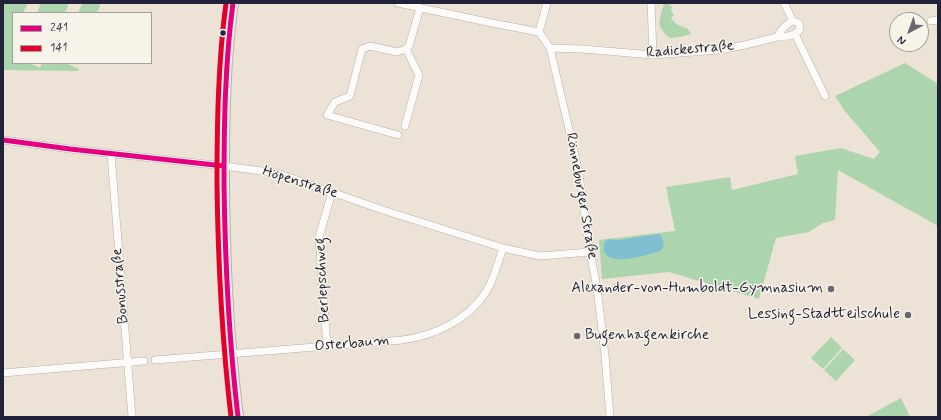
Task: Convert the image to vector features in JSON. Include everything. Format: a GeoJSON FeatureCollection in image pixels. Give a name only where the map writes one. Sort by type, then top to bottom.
{"type":"FeatureCollection","features":[{"type":"Feature","properties":{"kind":"street"},"geometry":{"type":"LineString","coordinates":[[233,3],[226,62],[224,236],[238,417]]}},
{"type":"Feature","properties":{"kind":"street"},"geometry":{"type":"LineString","coordinates":[[398,3],[539,32],[550,48]]}},
{"type":"Feature","properties":{"kind":"street"},"geometry":{"type":"LineString","coordinates":[[539,32],[547,3]]}},
{"type":"Feature","properties":{"kind":"street"},"geometry":{"type":"LineString","coordinates":[[651,3],[653,55]]}},
{"type":"Feature","properties":{"kind":"street"},"geometry":{"type":"LineString","coordinates":[[784,3],[793,21],[799,23],[799,31],[795,34],[824,96]]}},
{"type":"Feature","properties":{"kind":"street"},"geometry":{"type":"LineString","coordinates":[[398,135],[327,115],[335,102],[350,96],[362,49],[370,46],[397,52],[406,49],[409,46],[420,8]]}},
{"type":"Feature","properties":{"kind":"street","name":"Radickestraße"},"geometry":{"type":"LineString","coordinates":[[777,36],[785,25],[793,21]]}},
{"type":"Feature","properties":{"kind":"street","name":"Radickestraße"},"geometry":{"type":"LineString","coordinates":[[550,48],[653,55],[719,50],[745,45],[777,36],[782,37],[795,34]]}},
{"type":"Feature","properties":{"kind":"street","name":"Rönneburger Straße"},"geometry":{"type":"LineString","coordinates":[[550,48],[578,168],[599,302],[610,417]]}},
{"type":"Feature","properties":{"kind":"street"},"geometry":{"type":"LineString","coordinates":[[405,126],[419,75],[406,49]]}},
{"type":"Feature","properties":{"kind":"street","name":"Höpenstraße"},"geometry":{"type":"LineString","coordinates":[[3,140],[277,173],[386,211],[503,248],[540,256],[590,252]]}},
{"type":"Feature","properties":{"kind":"street","name":"Bonusstraße"},"geometry":{"type":"LineString","coordinates":[[111,154],[132,417]]}},
{"type":"Feature","properties":{"kind":"street","name":"Berlepschweg"},"geometry":{"type":"LineString","coordinates":[[327,346],[319,237],[332,192]]}},
{"type":"Feature","properties":{"kind":"street","name":"Osterbaum"},"geometry":{"type":"LineString","coordinates":[[156,360],[412,339],[430,334],[451,324],[474,305],[486,292],[503,248]]}},
{"type":"Feature","properties":{"kind":"street"},"geometry":{"type":"LineString","coordinates":[[3,373],[144,361]]}},
{"type":"Feature","properties":{"kind":"green space"},"geometry":{"type":"Polygon","coordinates":[[[3,3],[28,3],[24,12],[12,12],[12,64],[31,64],[40,68],[42,64],[67,64],[79,69],[78,71],[3,70],[3,3]]]}},
{"type":"Feature","properties":{"kind":"green space"},"geometry":{"type":"Polygon","coordinates":[[[41,3],[69,3],[65,12],[37,12],[41,3]]]}},
{"type":"Feature","properties":{"kind":"green space"},"geometry":{"type":"Polygon","coordinates":[[[80,3],[101,3],[97,12],[78,12],[82,4],[80,3]]]}},
{"type":"Feature","properties":{"kind":"green space"},"geometry":{"type":"Polygon","coordinates":[[[664,3],[668,3],[672,7],[671,11],[674,15],[671,18],[676,24],[688,29],[691,34],[670,38],[665,34],[660,26],[664,3]]]}},
{"type":"Feature","properties":{"kind":"green space"},"geometry":{"type":"Polygon","coordinates":[[[905,63],[938,84],[938,226],[838,170],[835,220],[823,223],[809,232],[776,238],[759,299],[669,272],[602,279],[599,240],[675,231],[666,187],[730,177],[732,190],[798,174],[795,156],[841,148],[874,159],[880,152],[844,110],[835,96],[905,63]]]}},
{"type":"Feature","properties":{"kind":"green space"},"geometry":{"type":"Polygon","coordinates":[[[831,337],[842,348],[823,369],[811,358],[831,337]]]}},
{"type":"Feature","properties":{"kind":"green space"},"geometry":{"type":"Polygon","coordinates":[[[843,349],[855,360],[836,381],[824,370],[843,349]]]}},
{"type":"Feature","properties":{"kind":"green space"},"geometry":{"type":"Polygon","coordinates":[[[901,398],[910,417],[866,417],[901,398]]]}},
{"type":"Feature","properties":{"kind":"water"},"geometry":{"type":"Polygon","coordinates":[[[659,234],[664,242],[660,251],[635,258],[625,259],[609,257],[604,252],[604,243],[608,239],[618,240],[659,234]]]}},
{"type":"Feature","properties":{"kind":"transit line","name":"141"},"geometry":{"type":"LineString","coordinates":[[226,3],[218,94],[217,184],[221,301],[231,417]]}},
{"type":"Feature","properties":{"kind":"transit line","name":"241"},"geometry":{"type":"LineString","coordinates":[[233,3],[228,48],[224,139],[224,184],[228,301],[238,417]]}},
{"type":"Feature","properties":{"kind":"transit line","name":"241"},"geometry":{"type":"LineString","coordinates":[[3,140],[224,166]]}},
{"type":"Feature","properties":{"kind":"place","name":"Alexander-von-Humboldt-Gymnasium"},"geometry":{"type":"Point","coordinates":[831,289]}},
{"type":"Feature","properties":{"kind":"place","name":"Lessing-Stadtteilschule"},"geometry":{"type":"Point","coordinates":[908,315]}},
{"type":"Feature","properties":{"kind":"place","name":"Bugenhagenkirche"},"geometry":{"type":"Point","coordinates":[577,336]}}]}
